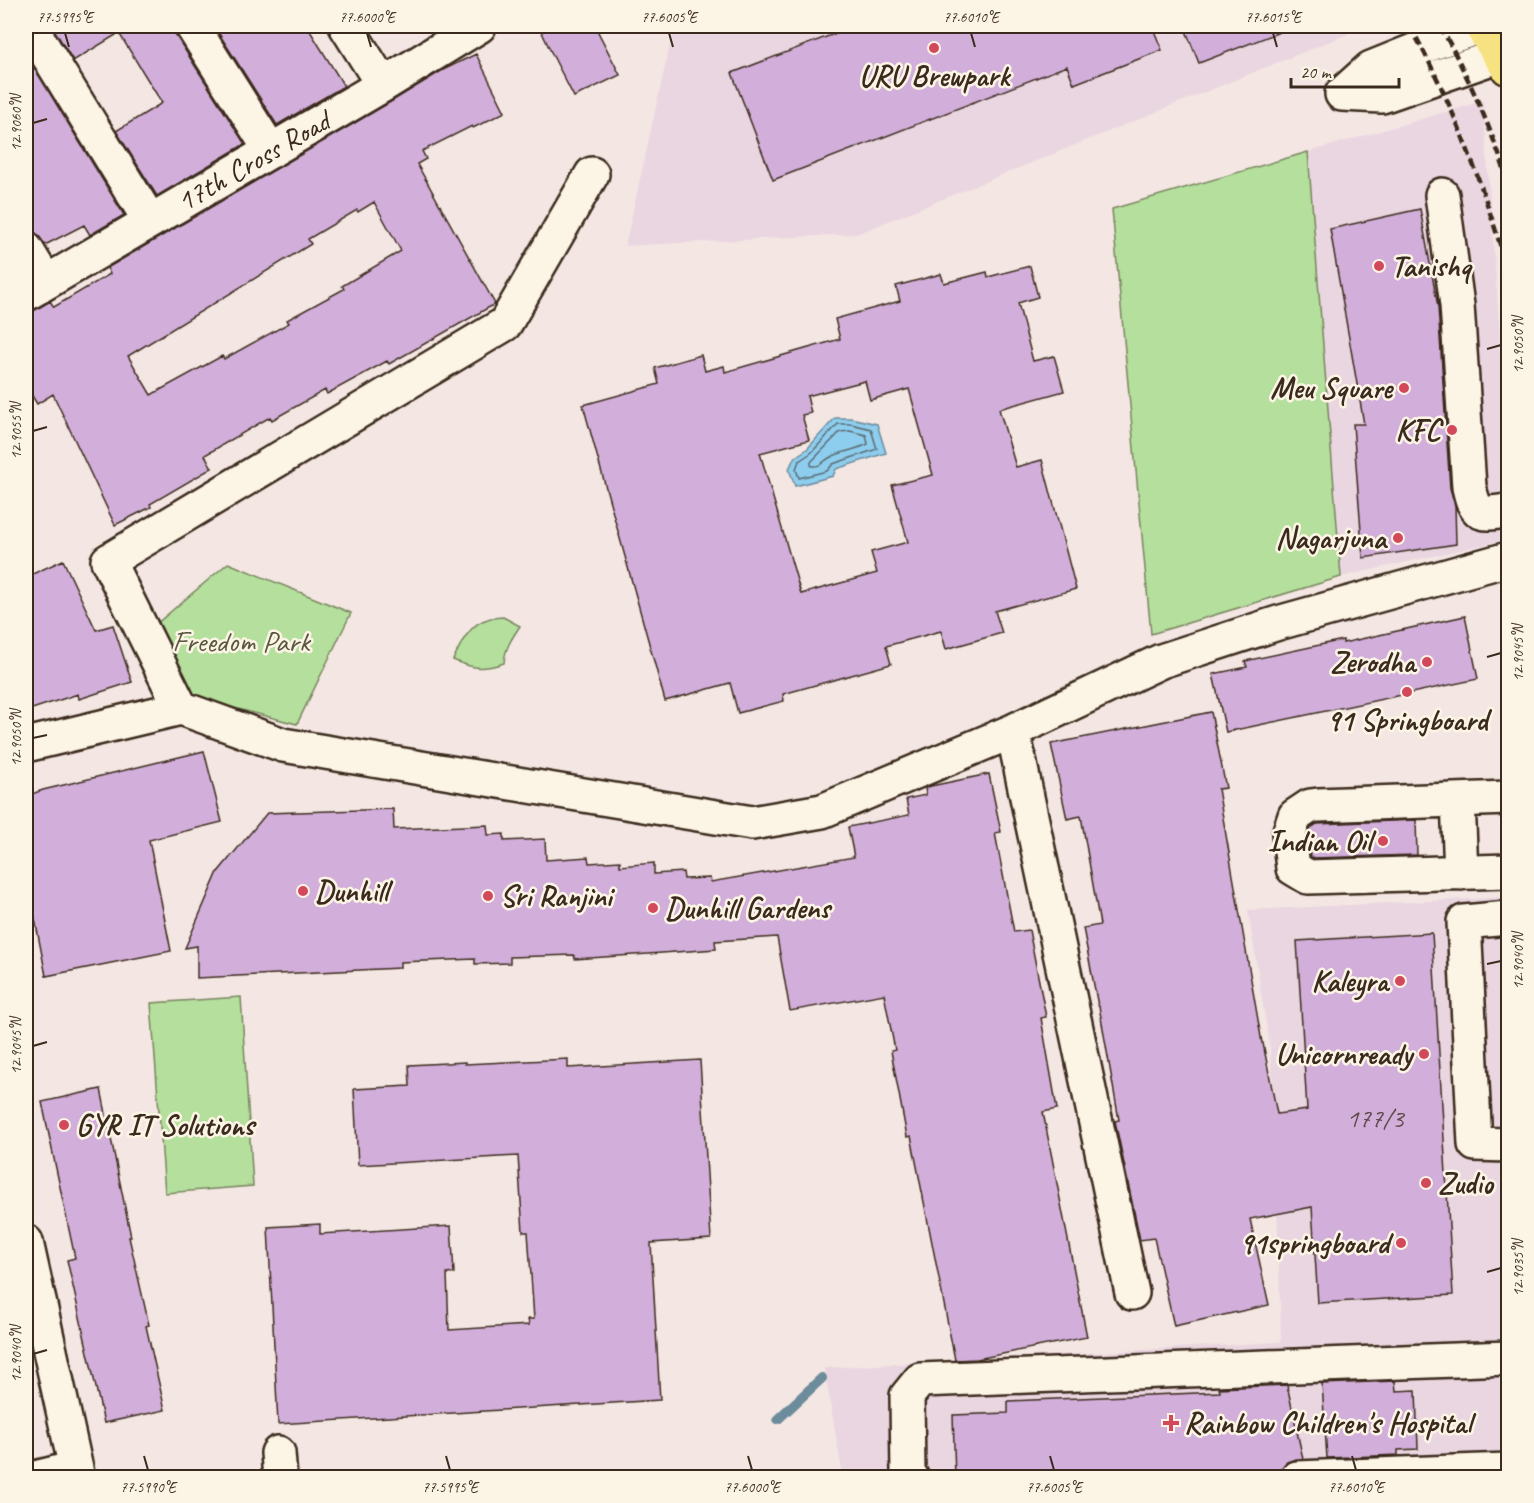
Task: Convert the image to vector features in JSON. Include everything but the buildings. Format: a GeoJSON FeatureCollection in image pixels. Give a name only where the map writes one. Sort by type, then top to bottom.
{"type":"FeatureCollection","features":[{"type":"Feature","properties":{"kind":"main road"},"geometry":{"type":"LineString","coordinates":[[1481,26],[1506,65]]}},
{"type":"Feature","properties":{"kind":"street"},"geometry":{"type":"LineString","coordinates":[[30,26],[150,221]]}},
{"type":"Feature","properties":{"kind":"street"},"geometry":{"type":"LineString","coordinates":[[192,26],[271,151]]}},
{"type":"Feature","properties":{"kind":"street"},"geometry":{"type":"LineString","coordinates":[[346,26],[383,85]]}},
{"type":"Feature","properties":{"kind":"street","name":"17th Cross Road"},"geometry":{"type":"LineString","coordinates":[[36,288],[383,85],[479,26]]}},
{"type":"Feature","properties":{"kind":"street"},"geometry":{"type":"LineString","coordinates":[[1481,26],[1371,68],[1342,93],[1382,96],[1506,65]]}},
{"type":"Feature","properties":{"kind":"street"},"geometry":{"type":"LineString","coordinates":[[181,708],[108,561],[506,324],[592,174]]}},
{"type":"Feature","properties":{"kind":"street"},"geometry":{"type":"LineString","coordinates":[[1442,195],[1457,304],[1469,487],[1477,510],[1484,513],[1509,511]]}},
{"type":"Feature","properties":{"kind":"street"},"geometry":{"type":"LineString","coordinates":[[26,249],[36,288]]}},
{"type":"Feature","properties":{"kind":"street"},"geometry":{"type":"LineString","coordinates":[[26,745],[181,708],[283,745],[753,823],[822,811],[1013,730],[1161,662],[1278,624],[1509,559]]}},
{"type":"Feature","properties":{"kind":"street"},"geometry":{"type":"LineString","coordinates":[[1013,730],[1132,1293]]}},
{"type":"Feature","properties":{"kind":"street"},"geometry":{"type":"LineString","coordinates":[[1509,798],[1310,806],[1295,816],[1289,834],[1293,868],[1308,878],[1509,871]]}},
{"type":"Feature","properties":{"kind":"street"},"geometry":{"type":"LineString","coordinates":[[1458,800],[1461,873]]}},
{"type":"Feature","properties":{"kind":"street"},"geometry":{"type":"LineString","coordinates":[[1509,918],[1464,922],[1475,1144],[1509,1145]]}},
{"type":"Feature","properties":{"kind":"street"},"geometry":{"type":"LineString","coordinates":[[26,1242],[77,1473],[35,1478]]}},
{"type":"Feature","properties":{"kind":"street"},"geometry":{"type":"LineString","coordinates":[[912,1478],[908,1474],[907,1396],[920,1380],[1509,1358]]}},
{"type":"Feature","properties":{"kind":"street"},"geometry":{"type":"LineString","coordinates":[[1297,1478],[1509,1470]]}},
{"type":"Feature","properties":{"kind":"shaded area"},"geometry":{"type":"Polygon","coordinates":[[[674,26],[1343,26],[1348,34],[857,234],[625,246],[674,26]]]}},
{"type":"Feature","properties":{"kind":"shaded area"},"geometry":{"type":"Polygon","coordinates":[[[1483,101],[1508,447],[1508,539],[1341,577],[1308,152],[1483,101]]]}},
{"type":"Feature","properties":{"kind":"shaded area"},"geometry":{"type":"Polygon","coordinates":[[[1508,897],[1508,1477],[843,1477],[824,1368],[1281,1342],[1275,1126],[1270,1049],[1248,910],[1508,897]]]}},
{"type":"Feature","properties":{"kind":"green space"},"geometry":{"type":"Polygon","coordinates":[[[1308,152],[1341,577],[1151,634],[1112,209],[1308,152]]]}},
{"type":"Feature","properties":{"kind":"green space","name":"Freedom Park"},"geometry":{"type":"Polygon","coordinates":[[[228,563],[351,613],[297,724],[187,696],[155,625],[228,563]]]}},
{"type":"Feature","properties":{"kind":"green space"},"geometry":{"type":"Polygon","coordinates":[[[503,617],[520,626],[507,648],[504,663],[478,668],[453,660],[466,635],[476,625],[490,618],[503,617]]]}},
{"type":"Feature","properties":{"kind":"green space"},"geometry":{"type":"Polygon","coordinates":[[[241,997],[253,1186],[165,1193],[151,1003],[241,997]]]}},
{"type":"Feature","properties":{"kind":"water"},"geometry":{"type":"Polygon","coordinates":[[[835,418],[851,418],[877,424],[886,453],[836,469],[833,476],[795,486],[789,469],[794,458],[807,449],[835,418]]]}},
{"type":"Feature","properties":{"kind":"waterway"},"geometry":{"type":"LineString","coordinates":[[778,1419],[822,1378]]}},
{"type":"Feature","properties":{"kind":"railway"},"geometry":{"type":"LineString","coordinates":[[1410,26],[1454,115],[1489,209],[1508,272]]}},
{"type":"Feature","properties":{"kind":"railway"},"geometry":{"type":"LineString","coordinates":[[1440,26],[1478,102],[1508,181]]}},
{"type":"Feature","properties":{"kind":"place","name":"URU Brewpark"},"geometry":{"type":"Point","coordinates":[934,48]}},
{"type":"Feature","properties":{"kind":"place","name":"Tanishq"},"geometry":{"type":"Point","coordinates":[1379,266]}},
{"type":"Feature","properties":{"kind":"place","name":"Meu Square"},"geometry":{"type":"Point","coordinates":[1404,388]}},
{"type":"Feature","properties":{"kind":"place","name":"KFC"},"geometry":{"type":"Point","coordinates":[1452,430]}},
{"type":"Feature","properties":{"kind":"place","name":"Nagarjuna"},"geometry":{"type":"Point","coordinates":[1398,538]}},
{"type":"Feature","properties":{"kind":"place","name":"Zerodha"},"geometry":{"type":"Point","coordinates":[1427,662]}},
{"type":"Feature","properties":{"kind":"place","name":"91 Springboard"},"geometry":{"type":"Point","coordinates":[1407,692]}},
{"type":"Feature","properties":{"kind":"place","name":"Indian Oil"},"geometry":{"type":"Point","coordinates":[1383,841]}},
{"type":"Feature","properties":{"kind":"place","name":"Dunhill"},"geometry":{"type":"Point","coordinates":[303,891]}},
{"type":"Feature","properties":{"kind":"place","name":"Sri Ranjini"},"geometry":{"type":"Point","coordinates":[488,896]}},
{"type":"Feature","properties":{"kind":"place","name":"Dunhill Gardens"},"geometry":{"type":"Point","coordinates":[653,908]}},
{"type":"Feature","properties":{"kind":"place","name":"Kaleyra"},"geometry":{"type":"Point","coordinates":[1400,981]}},
{"type":"Feature","properties":{"kind":"place","name":"Unicornready"},"geometry":{"type":"Point","coordinates":[1424,1054]}},
{"type":"Feature","properties":{"kind":"place","name":"GYR IT Solutions"},"geometry":{"type":"Point","coordinates":[64,1125]}},
{"type":"Feature","properties":{"kind":"place","name":"Zudio"},"geometry":{"type":"Point","coordinates":[1426,1183]}},
{"type":"Feature","properties":{"kind":"place","name":"91springboard"},"geometry":{"type":"Point","coordinates":[1401,1243]}},
{"type":"Feature","properties":{"kind":"place","name":"Rainbow Children's Hospital"},"geometry":{"type":"Point","coordinates":[1171,1423]}}]}
